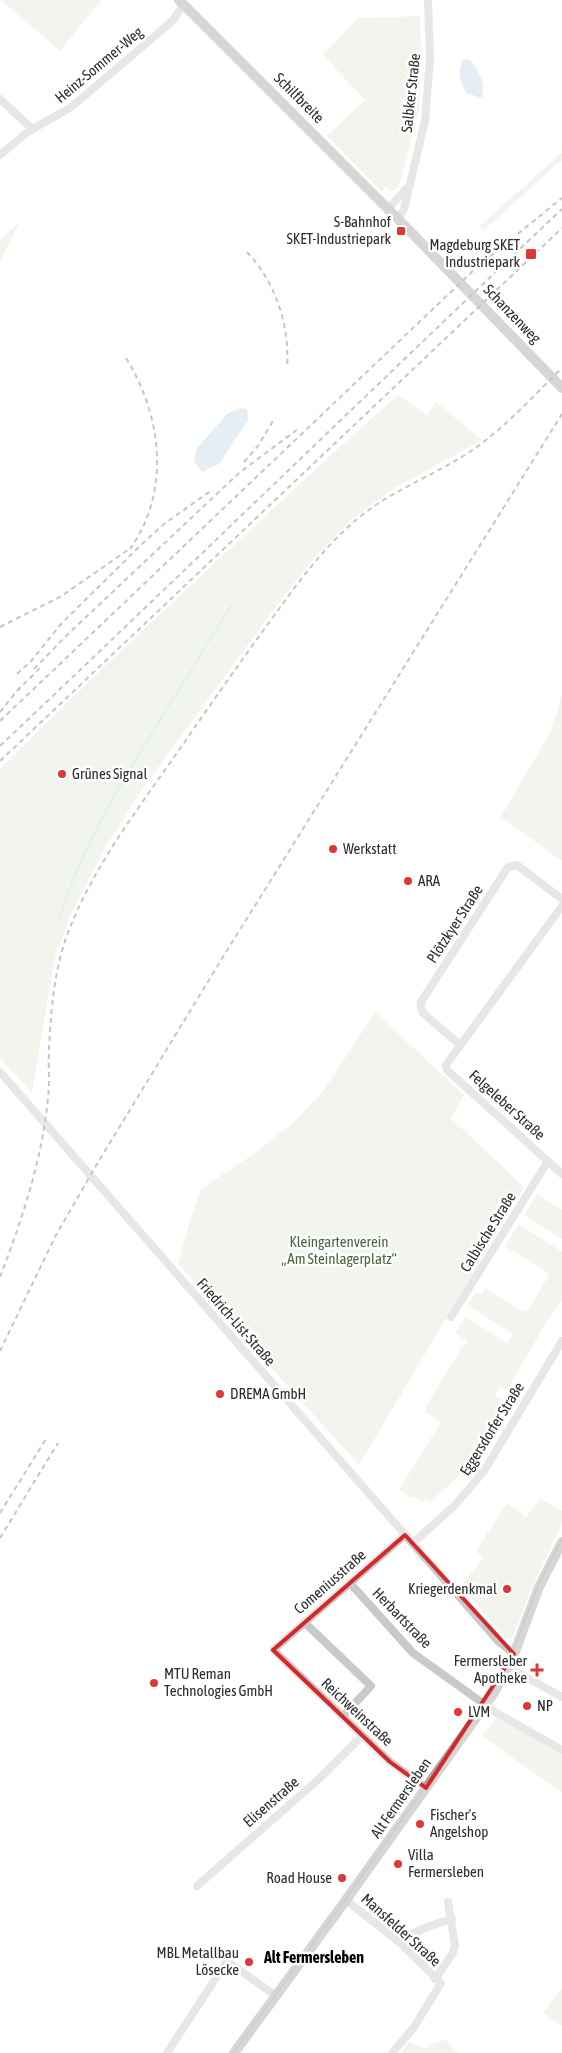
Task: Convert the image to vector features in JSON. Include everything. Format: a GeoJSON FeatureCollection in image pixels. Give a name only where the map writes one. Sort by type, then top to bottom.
{"type":"FeatureCollection","features":[{"type":"Feature","properties":{"kind":"main road","name":"Schilfbreite"},"geometry":{"type":"LineString","coordinates":[[181,2],[398,219]]}},
{"type":"Feature","properties":{"kind":"main road","name":"Schanzenweg"},"geometry":{"type":"LineString","coordinates":[[398,219],[562,388]]}},
{"type":"Feature","properties":{"kind":"main road","name":"Alt Fermersleben"},"geometry":{"type":"LineString","coordinates":[[234,2053],[485,1705],[508,1667],[533,1599],[562,1542]]}},
{"type":"Feature","properties":{"kind":"street","name":"Salbker Straße"},"geometry":{"type":"LineString","coordinates":[[398,219],[403,213],[425,121],[430,59],[428,0]]}},
{"type":"Feature","properties":{"kind":"street","name":"Heinz-Sommer-Weg"},"geometry":{"type":"LineString","coordinates":[[0,155],[32,129],[65,111],[82,98],[173,20],[181,2]]}},
{"type":"Feature","properties":{"kind":"street"},"geometry":{"type":"LineString","coordinates":[[0,99],[32,129]]}},
{"type":"Feature","properties":{"kind":"street","name":"Salbker Straße"},"geometry":{"type":"LineString","coordinates":[[388,209],[408,188]]}},
{"type":"Feature","properties":{"kind":"street","name":"Plötzkyer Straße"},"geometry":{"type":"LineString","coordinates":[[460,1045],[423,1013],[420,1008],[421,1002],[508,867],[517,865],[562,899]]}},
{"type":"Feature","properties":{"kind":"street"},"geometry":{"type":"LineString","coordinates":[[460,1045],[562,906]]}},
{"type":"Feature","properties":{"kind":"street","name":"Felgeleber Straße"},"geometry":{"type":"LineString","coordinates":[[460,1045],[446,1065],[447,1070],[562,1174]]}},
{"type":"Feature","properties":{"kind":"street","name":"Friedrich-List-Straße"},"geometry":{"type":"LineString","coordinates":[[0,1072],[499,1642],[514,1654]]}},
{"type":"Feature","properties":{"kind":"street","name":"Calbische Straße"},"geometry":{"type":"LineString","coordinates":[[451,1317],[548,1162]]}},
{"type":"Feature","properties":{"kind":"street","name":"Eggersdorfer Straße"},"geometry":{"type":"LineString","coordinates":[[413,1543],[472,1487],[484,1471],[562,1341]]}},
{"type":"Feature","properties":{"kind":"street","name":"Comeniusstraße"},"geometry":{"type":"LineString","coordinates":[[273,1650],[405,1535]]}},
{"type":"Feature","properties":{"kind":"street","name":"Herbartstraße"},"geometry":{"type":"LineString","coordinates":[[350,1583],[412,1654],[485,1705],[562,1750]]}},
{"type":"Feature","properties":{"kind":"street"},"geometry":{"type":"LineString","coordinates":[[304,1622],[371,1686],[342,1717]]}},
{"type":"Feature","properties":{"kind":"street","name":"Reichweinstraße"},"geometry":{"type":"LineString","coordinates":[[273,1650],[390,1762],[426,1788]]}},
{"type":"Feature","properties":{"kind":"street"},"geometry":{"type":"LineString","coordinates":[[508,1667],[562,1697]]}},
{"type":"Feature","properties":{"kind":"street","name":"Elisenstraße"},"geometry":{"type":"LineString","coordinates":[[196,1886],[320,1778],[362,1736]]}},
{"type":"Feature","properties":{"kind":"street","name":"Mansfelder Straße"},"geometry":{"type":"LineString","coordinates":[[346,1900],[399,1942],[441,1983],[414,2027],[392,2053]]}},
{"type":"Feature","properties":{"kind":"street"},"geometry":{"type":"LineString","coordinates":[[435,1979],[453,1953],[455,1945],[448,1902]]}},
{"type":"Feature","properties":{"kind":"street"},"geometry":{"type":"LineString","coordinates":[[399,1942],[417,1930],[452,1919]]}},
{"type":"Feature","properties":{"kind":"street"},"geometry":{"type":"LineString","coordinates":[[167,2053],[227,1961],[276,1996]]}},
{"type":"Feature","properties":{"kind":"highlighted area"},"geometry":{"type":"Polygon","coordinates":[[[405,1535],[514,1654],[426,1788],[390,1762],[273,1650],[405,1535]]]}},
{"type":"Feature","properties":{"kind":"green space"},"geometry":{"type":"Polygon","coordinates":[[[1,0],[101,0],[60,51],[1,0]]]}},
{"type":"Feature","properties":{"kind":"green space"},"geometry":{"type":"Polygon","coordinates":[[[420,16],[419,109],[399,187],[391,191],[385,187],[381,191],[327,136],[365,100],[323,55],[358,18],[420,16]]]}},
{"type":"Feature","properties":{"kind":"green space"},"geometry":{"type":"Polygon","coordinates":[[[562,152],[562,160],[484,230],[480,226],[562,152]]]}},
{"type":"Feature","properties":{"kind":"green space"},"geometry":{"type":"Polygon","coordinates":[[[19,223],[3,256],[0,260],[0,240],[19,223]]]}},
{"type":"Feature","properties":{"kind":"green space"},"geometry":{"type":"Polygon","coordinates":[[[398,395],[427,415],[436,402],[482,440],[393,489],[352,519],[315,557],[283,597],[143,788],[106,846],[71,914],[55,957],[32,1093],[0,1058],[0,769],[115,656],[398,395]]]}},
{"type":"Feature","properties":{"kind":"green space"},"geometry":{"type":"Polygon","coordinates":[[[562,694],[562,861],[501,817],[552,729],[562,694]]]}},
{"type":"Feature","properties":{"kind":"green space","name":"Kleingartenverein „Am Steinlagerplatz“"},"geometry":{"type":"Polygon","coordinates":[[[375,1012],[464,1095],[451,1118],[524,1187],[359,1465],[178,1264],[201,1189],[255,1153],[293,1123],[324,1090],[375,1012]]]}},
{"type":"Feature","properties":{"kind":"green space"},"geometry":{"type":"Polygon","coordinates":[[[537,1194],[562,1210],[562,1239],[524,1215],[537,1194]]]}},
{"type":"Feature","properties":{"kind":"green space"},"geometry":{"type":"Polygon","coordinates":[[[519,1224],[562,1252],[562,1300],[544,1326],[507,1390],[500,1386],[495,1395],[503,1400],[459,1476],[430,1502],[427,1498],[423,1502],[413,1496],[411,1498],[399,1490],[441,1422],[425,1412],[427,1409],[425,1408],[463,1345],[465,1346],[468,1341],[455,1333],[466,1317],[507,1343],[513,1334],[468,1305],[476,1292],[481,1294],[485,1288],[526,1313],[550,1274],[505,1246],[519,1224]]]}},
{"type":"Feature","properties":{"kind":"green space"},"geometry":{"type":"Polygon","coordinates":[[[540,1499],[562,1511],[562,1523],[535,1580],[512,1639],[505,1638],[461,1586],[483,1558],[476,1551],[507,1503],[526,1517],[540,1499]]]}},
{"type":"Feature","properties":{"kind":"green space"},"geometry":{"type":"Polygon","coordinates":[[[497,1717],[562,1755],[562,1793],[482,1736],[497,1717]]]}},
{"type":"Feature","properties":{"kind":"green space"},"geometry":{"type":"Polygon","coordinates":[[[562,1988],[562,2026],[543,2013],[562,1988]]]}},
{"type":"Feature","properties":{"kind":"green space"},"geometry":{"type":"Polygon","coordinates":[[[445,2039],[458,2053],[401,2053],[409,2042],[428,2049],[433,2044],[445,2039]]]}},
{"type":"Feature","properties":{"kind":"water"},"geometry":{"type":"Polygon","coordinates":[[[466,59],[473,63],[481,78],[483,94],[481,98],[467,93],[462,86],[460,69],[462,61],[466,59]]]}},
{"type":"Feature","properties":{"kind":"water"},"geometry":{"type":"Polygon","coordinates":[[[241,408],[247,409],[248,420],[219,464],[202,472],[194,461],[197,448],[228,413],[241,408]]]}},
{"type":"Feature","properties":{"kind":"waterway"},"geometry":{"type":"LineString","coordinates":[[59,920],[80,863],[107,808],[232,604]]}},
{"type":"Feature","properties":{"kind":"tram line"},"geometry":{"type":"LineString","coordinates":[[233,2053],[347,1897],[493,1691],[508,1665],[538,1586],[562,1539]]}},
{"type":"Feature","properties":{"kind":"railway"},"geometry":{"type":"LineString","coordinates":[[0,721],[476,268],[562,198]]}},
{"type":"Feature","properties":{"kind":"railway"},"geometry":{"type":"LineString","coordinates":[[0,746],[562,209]]}},
{"type":"Feature","properties":{"kind":"railway"},"geometry":{"type":"LineString","coordinates":[[0,761],[562,228]]}},
{"type":"Feature","properties":{"kind":"railway"},"geometry":{"type":"LineString","coordinates":[[247,252],[266,277],[279,306],[286,337],[287,368]]}},
{"type":"Feature","properties":{"kind":"railway"},"geometry":{"type":"LineString","coordinates":[[126,358],[148,404],[157,454],[152,503],[143,527],[130,549]]}},
{"type":"Feature","properties":{"kind":"railway"},"geometry":{"type":"LineString","coordinates":[[0,1277],[23,1212],[41,1144],[49,1092],[49,1048],[52,1006],[62,951],[77,911],[105,858],[254,644],[323,552],[369,509],[457,460],[483,442],[507,422],[562,368]]}},
{"type":"Feature","properties":{"kind":"railway"},"geometry":{"type":"LineString","coordinates":[[0,1351],[55,1237],[97,1164],[226,952],[562,414]]}},
{"type":"Feature","properties":{"kind":"railway"},"geometry":{"type":"LineString","coordinates":[[244,462],[258,446],[273,421]]}},
{"type":"Feature","properties":{"kind":"railway"},"geometry":{"type":"LineString","coordinates":[[34,669],[68,634],[239,473],[298,429]]}},
{"type":"Feature","properties":{"kind":"railway"},"geometry":{"type":"LineString","coordinates":[[17,674],[32,660],[61,624],[143,543],[164,524],[212,490]]}},
{"type":"Feature","properties":{"kind":"railway"},"geometry":{"type":"LineString","coordinates":[[0,627],[60,597],[128,550]]}},
{"type":"Feature","properties":{"kind":"railway"},"geometry":{"type":"LineString","coordinates":[[17,691],[42,666]]}},
{"type":"Feature","properties":{"kind":"railway"},"geometry":{"type":"LineString","coordinates":[[0,712],[21,686]]}},
{"type":"Feature","properties":{"kind":"railway"},"geometry":{"type":"LineString","coordinates":[[0,1513],[46,1439]]}},
{"type":"Feature","properties":{"kind":"railway"},"geometry":{"type":"LineString","coordinates":[[0,1538],[58,1443]]}},
{"type":"Feature","properties":{"kind":"place","name":"S-Bahnhof SKET-Industriepark"},"geometry":{"type":"Point","coordinates":[401,231]}},
{"type":"Feature","properties":{"kind":"place","name":"Magdeburg SKET Industriepark"},"geometry":{"type":"Point","coordinates":[531,254]}},
{"type":"Feature","properties":{"kind":"place","name":"Grünes Signal"},"geometry":{"type":"Point","coordinates":[62,774]}},
{"type":"Feature","properties":{"kind":"place","name":"Werkstatt"},"geometry":{"type":"Point","coordinates":[333,849]}},
{"type":"Feature","properties":{"kind":"place","name":"ARA"},"geometry":{"type":"Point","coordinates":[408,881]}},
{"type":"Feature","properties":{"kind":"place","name":"DREMA GmbH"},"geometry":{"type":"Point","coordinates":[220,1394]}},
{"type":"Feature","properties":{"kind":"place","name":"Kriegerdenkmal"},"geometry":{"type":"Point","coordinates":[507,1589]}},
{"type":"Feature","properties":{"kind":"place","name":"Fermersleber Apotheke"},"geometry":{"type":"Point","coordinates":[537,1670]}},
{"type":"Feature","properties":{"kind":"place","name":"MTU Reman Technologies GmbH"},"geometry":{"type":"Point","coordinates":[154,1683]}},
{"type":"Feature","properties":{"kind":"place","name":"NP"},"geometry":{"type":"Point","coordinates":[527,1706]}},
{"type":"Feature","properties":{"kind":"place","name":"LVM"},"geometry":{"type":"Point","coordinates":[458,1712]}},
{"type":"Feature","properties":{"kind":"place","name":"Fischer's Angelshop"},"geometry":{"type":"Point","coordinates":[420,1824]}},
{"type":"Feature","properties":{"kind":"place","name":"Villa Fermersleben"},"geometry":{"type":"Point","coordinates":[398,1864]}},
{"type":"Feature","properties":{"kind":"place","name":"Road House"},"geometry":{"type":"Point","coordinates":[342,1878]}},
{"type":"Feature","properties":{"kind":"place","name":"MBL Metallbau Lösecke"},"geometry":{"type":"Point","coordinates":[249,1962]}},
{"type":"Feature","properties":{"kind":"district","name":"Alt Fermersleben"},"geometry":{"type":"Point","coordinates":[314,1957]}}]}
